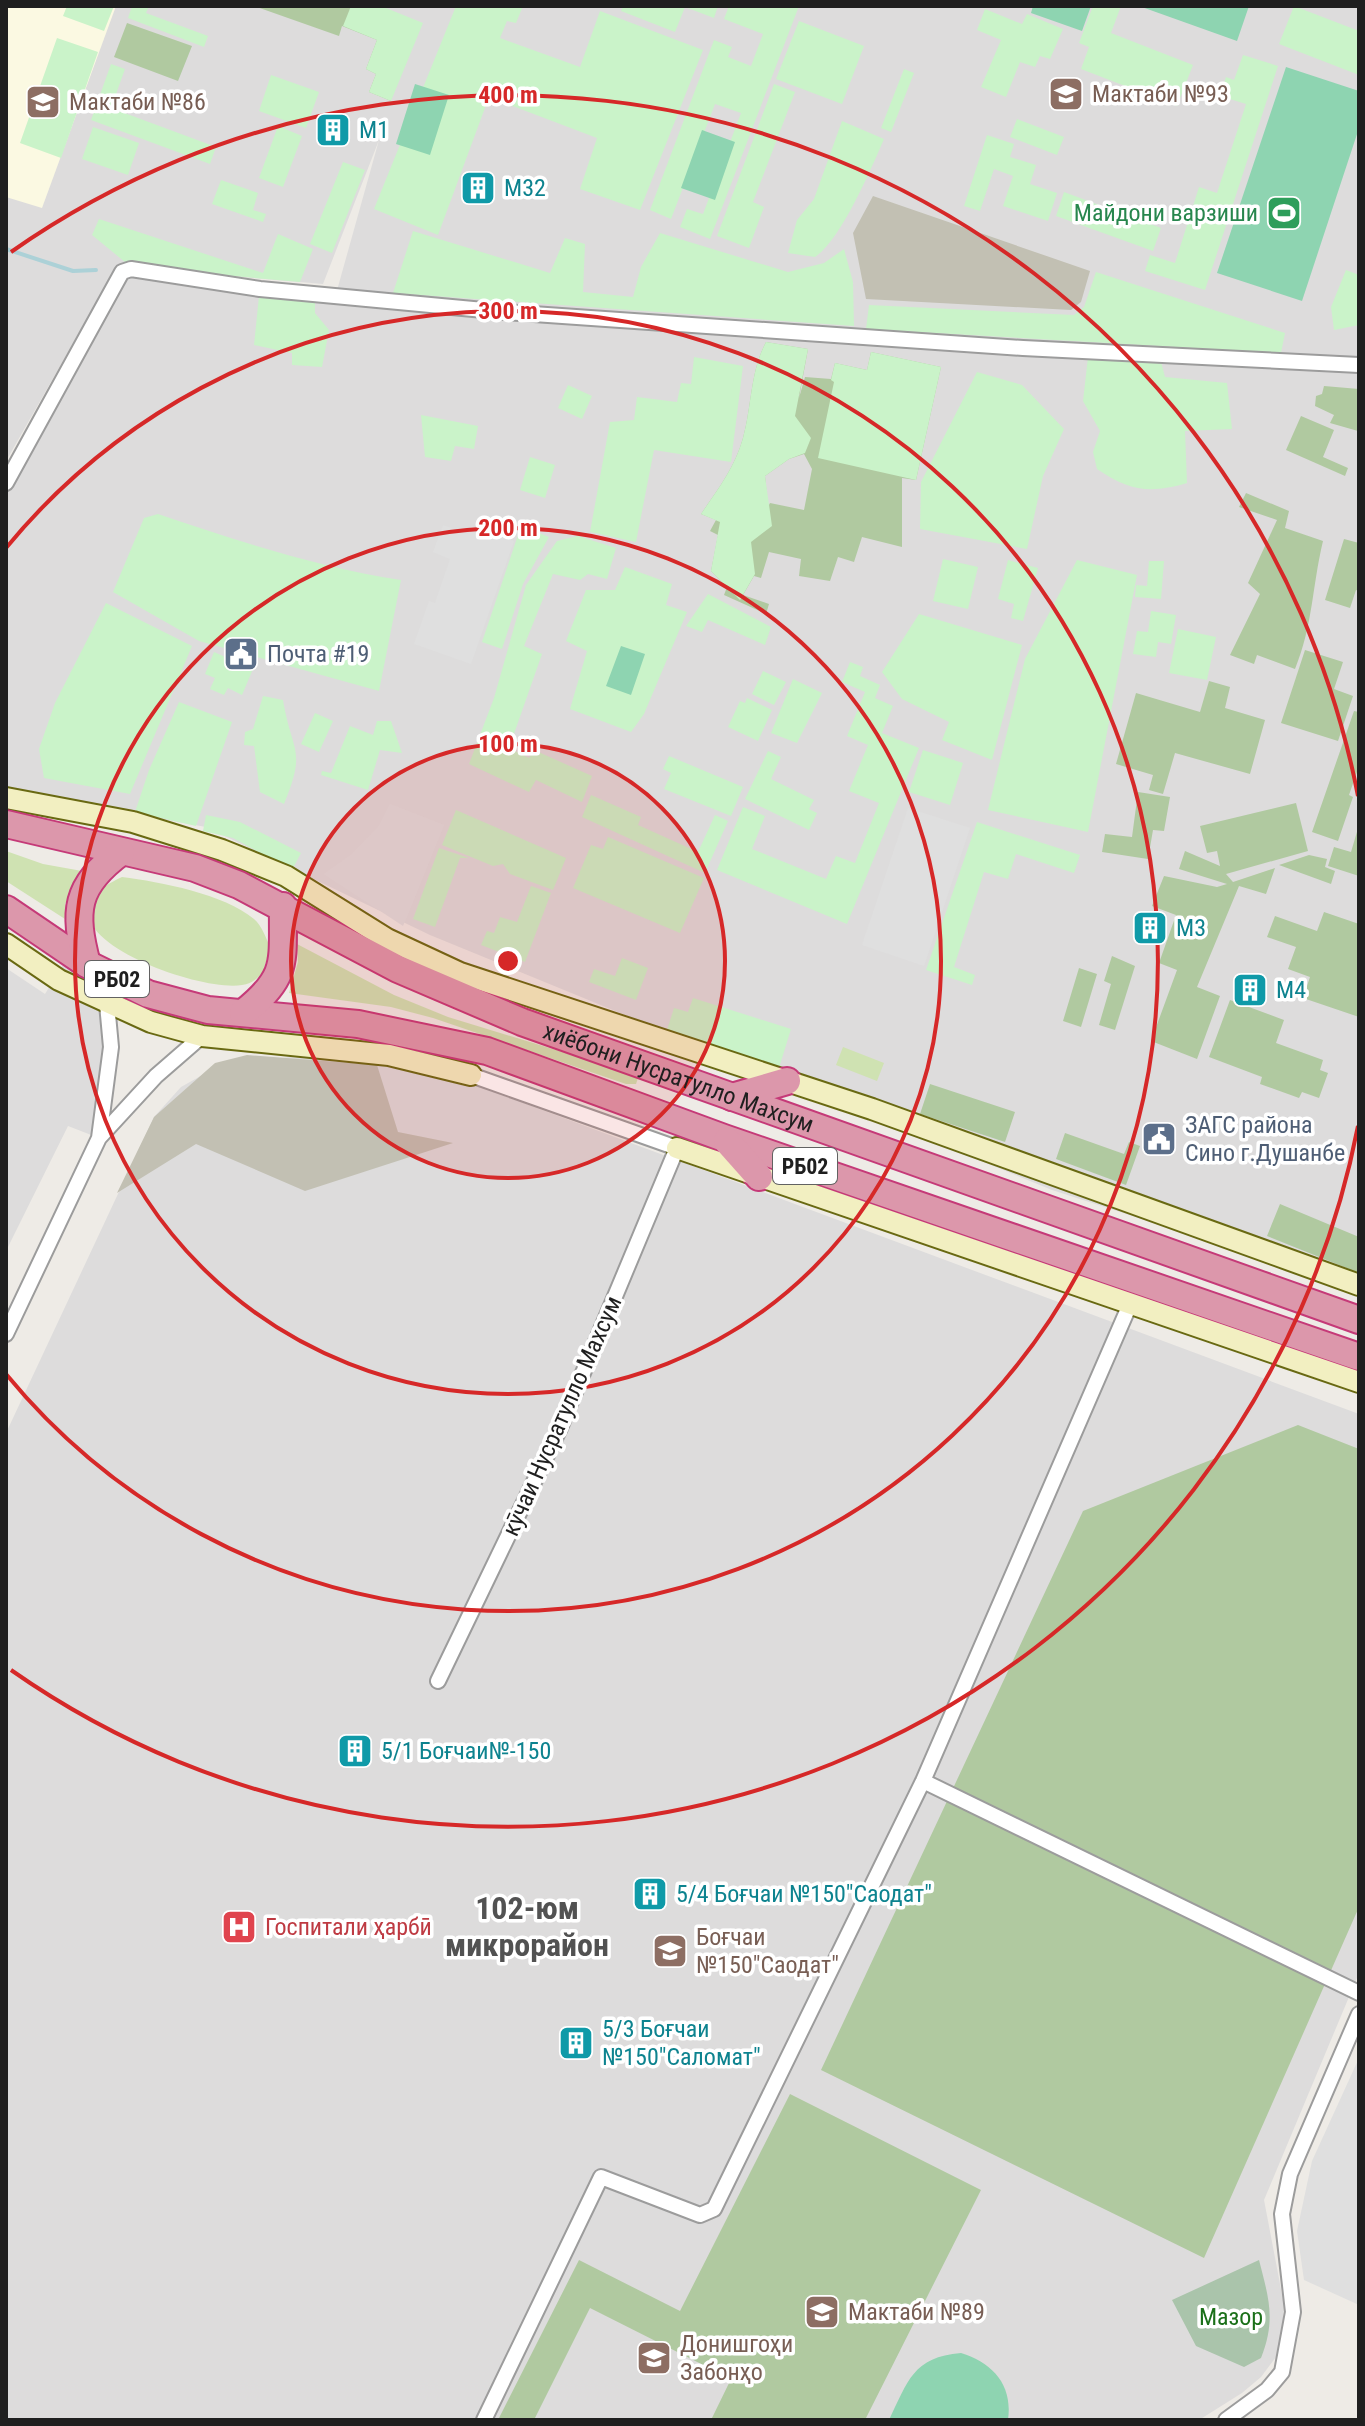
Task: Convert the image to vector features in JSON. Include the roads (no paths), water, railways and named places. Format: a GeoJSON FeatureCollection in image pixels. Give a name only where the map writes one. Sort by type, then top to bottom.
{"type":"FeatureCollection","features":[{"type":"Feature","properties":{"kind":"highway","name":"хиёбони Нусратулло Махсум"},"geometry":{"type":"LineString","coordinates":[[6,824],[195,868],[283,906],[444,989],[522,1022],[1359,1320]]}},
{"type":"Feature","properties":{"kind":"highway","name":"РБ02"},"geometry":{"type":"LineString","coordinates":[[87,964],[78,925],[79,904],[85,887],[121,852]]}},
{"type":"Feature","properties":{"kind":"highway"},"geometry":{"type":"LineString","coordinates":[[243,1013],[270,992],[279,974],[284,951],[283,906]]}},
{"type":"Feature","properties":{"kind":"highway","name":"хиёбони Нусратулло Махсум"},"geometry":{"type":"LineString","coordinates":[[6,909],[87,964],[148,994],[208,1010],[358,1024],[487,1051],[724,1138],[1359,1357]]}},
{"type":"Feature","properties":{"kind":"highway"},"geometry":{"type":"LineString","coordinates":[[732,1097],[787,1081]]}},
{"type":"Feature","properties":{"kind":"highway"},"geometry":{"type":"LineString","coordinates":[[724,1138],[759,1177]]}},
{"type":"Feature","properties":{"kind":"street"},"geometry":{"type":"LineString","coordinates":[[6,483],[122,272],[131,269],[260,289],[505,312],[579,314],[1023,348],[1359,365]]}},
{"type":"Feature","properties":{"kind":"street"},"geometry":{"type":"LineString","coordinates":[[6,798],[133,822],[222,850],[286,876],[387,939],[460,973],[787,1081],[1359,1285]]}},
{"type":"Feature","properties":{"kind":"street"},"geometry":{"type":"LineString","coordinates":[[6,944],[59,980],[107,1004],[202,1036],[389,1055],[471,1075],[1359,1382]]}},
{"type":"Feature","properties":{"kind":"street"},"geometry":{"type":"LineString","coordinates":[[99,1138],[111,1047],[107,1004]]}},
{"type":"Feature","properties":{"kind":"street"},"geometry":{"type":"LineString","coordinates":[[6,1334],[99,1138],[156,1076],[202,1036]]}},
{"type":"Feature","properties":{"kind":"street","name":"кӯчаи Нусратулло Махсум"},"geometry":{"type":"LineString","coordinates":[[438,1681],[560,1428],[677,1148]]}},
{"type":"Feature","properties":{"kind":"street"},"geometry":{"type":"LineString","coordinates":[[484,2420],[601,2177],[700,2215],[714,2209],[923,1781],[1131,1302]]}},
{"type":"Feature","properties":{"kind":"street"},"geometry":{"type":"LineString","coordinates":[[923,1781],[1359,1993]]}},
{"type":"Feature","properties":{"kind":"street"},"geometry":{"type":"LineString","coordinates":[[1226,2420],[1267,2390],[1282,2372],[1293,2312],[1282,2214],[1290,2174],[1359,2014]]}},
{"type":"Feature","properties":{"kind":"waterway"},"geometry":{"type":"LineString","coordinates":[[6,249],[73,271],[96,270]]}},
{"type":"Feature","properties":{"kind":"place","name":"Мактаби №93"},"geometry":{"type":"Point","coordinates":[1066,94]}},
{"type":"Feature","properties":{"kind":"place","name":"Мактаби №86"},"geometry":{"type":"Point","coordinates":[43,102]}},
{"type":"Feature","properties":{"kind":"place","name":"M1"},"geometry":{"type":"Point","coordinates":[333,130]}},
{"type":"Feature","properties":{"kind":"place","name":"М32"},"geometry":{"type":"Point","coordinates":[478,188]}},
{"type":"Feature","properties":{"kind":"place","name":"Майдони варзиши"},"geometry":{"type":"Point","coordinates":[1284,213]}},
{"type":"Feature","properties":{"kind":"place","name":"Почта #19"},"geometry":{"type":"Point","coordinates":[241,654]}},
{"type":"Feature","properties":{"kind":"place","name":"M3"},"geometry":{"type":"Point","coordinates":[1150,928]}},
{"type":"Feature","properties":{"kind":"place","name":"М4"},"geometry":{"type":"Point","coordinates":[1250,990]}},
{"type":"Feature","properties":{"kind":"place","name":"ЗАГС района Сино г.Душанбе"},"geometry":{"type":"Point","coordinates":[1159,1139]}},
{"type":"Feature","properties":{"kind":"place","name":"5/1 Боғчаи№-150"},"geometry":{"type":"Point","coordinates":[355,1751]}},
{"type":"Feature","properties":{"kind":"place","name":"5/4 Боғчаи №150\"Саодат\""},"geometry":{"type":"Point","coordinates":[650,1894]}},
{"type":"Feature","properties":{"kind":"place","name":"Госпитали ҳарбӣ"},"geometry":{"type":"Point","coordinates":[239,1927]}},
{"type":"Feature","properties":{"kind":"place","name":"Боғчаи №150\"Саодат\""},"geometry":{"type":"Point","coordinates":[670,1951]}},
{"type":"Feature","properties":{"kind":"place","name":"5/3 Боғчаи №150\"Саломат\""},"geometry":{"type":"Point","coordinates":[576,2043]}},
{"type":"Feature","properties":{"kind":"place","name":"Мактаби №89"},"geometry":{"type":"Point","coordinates":[822,2312]}},
{"type":"Feature","properties":{"kind":"place","name":"Донишгоҳи Забонҳо"},"geometry":{"type":"Point","coordinates":[654,2358]}},
{"type":"Feature","properties":{"kind":"district","name":"102-юм микрорайон"},"geometry":{"type":"Point","coordinates":[527,1926]}},
{"type":"Feature","properties":{"kind":"park label","name":"Мазор"},"geometry":{"type":"Point","coordinates":[1231,2317]}}]}
